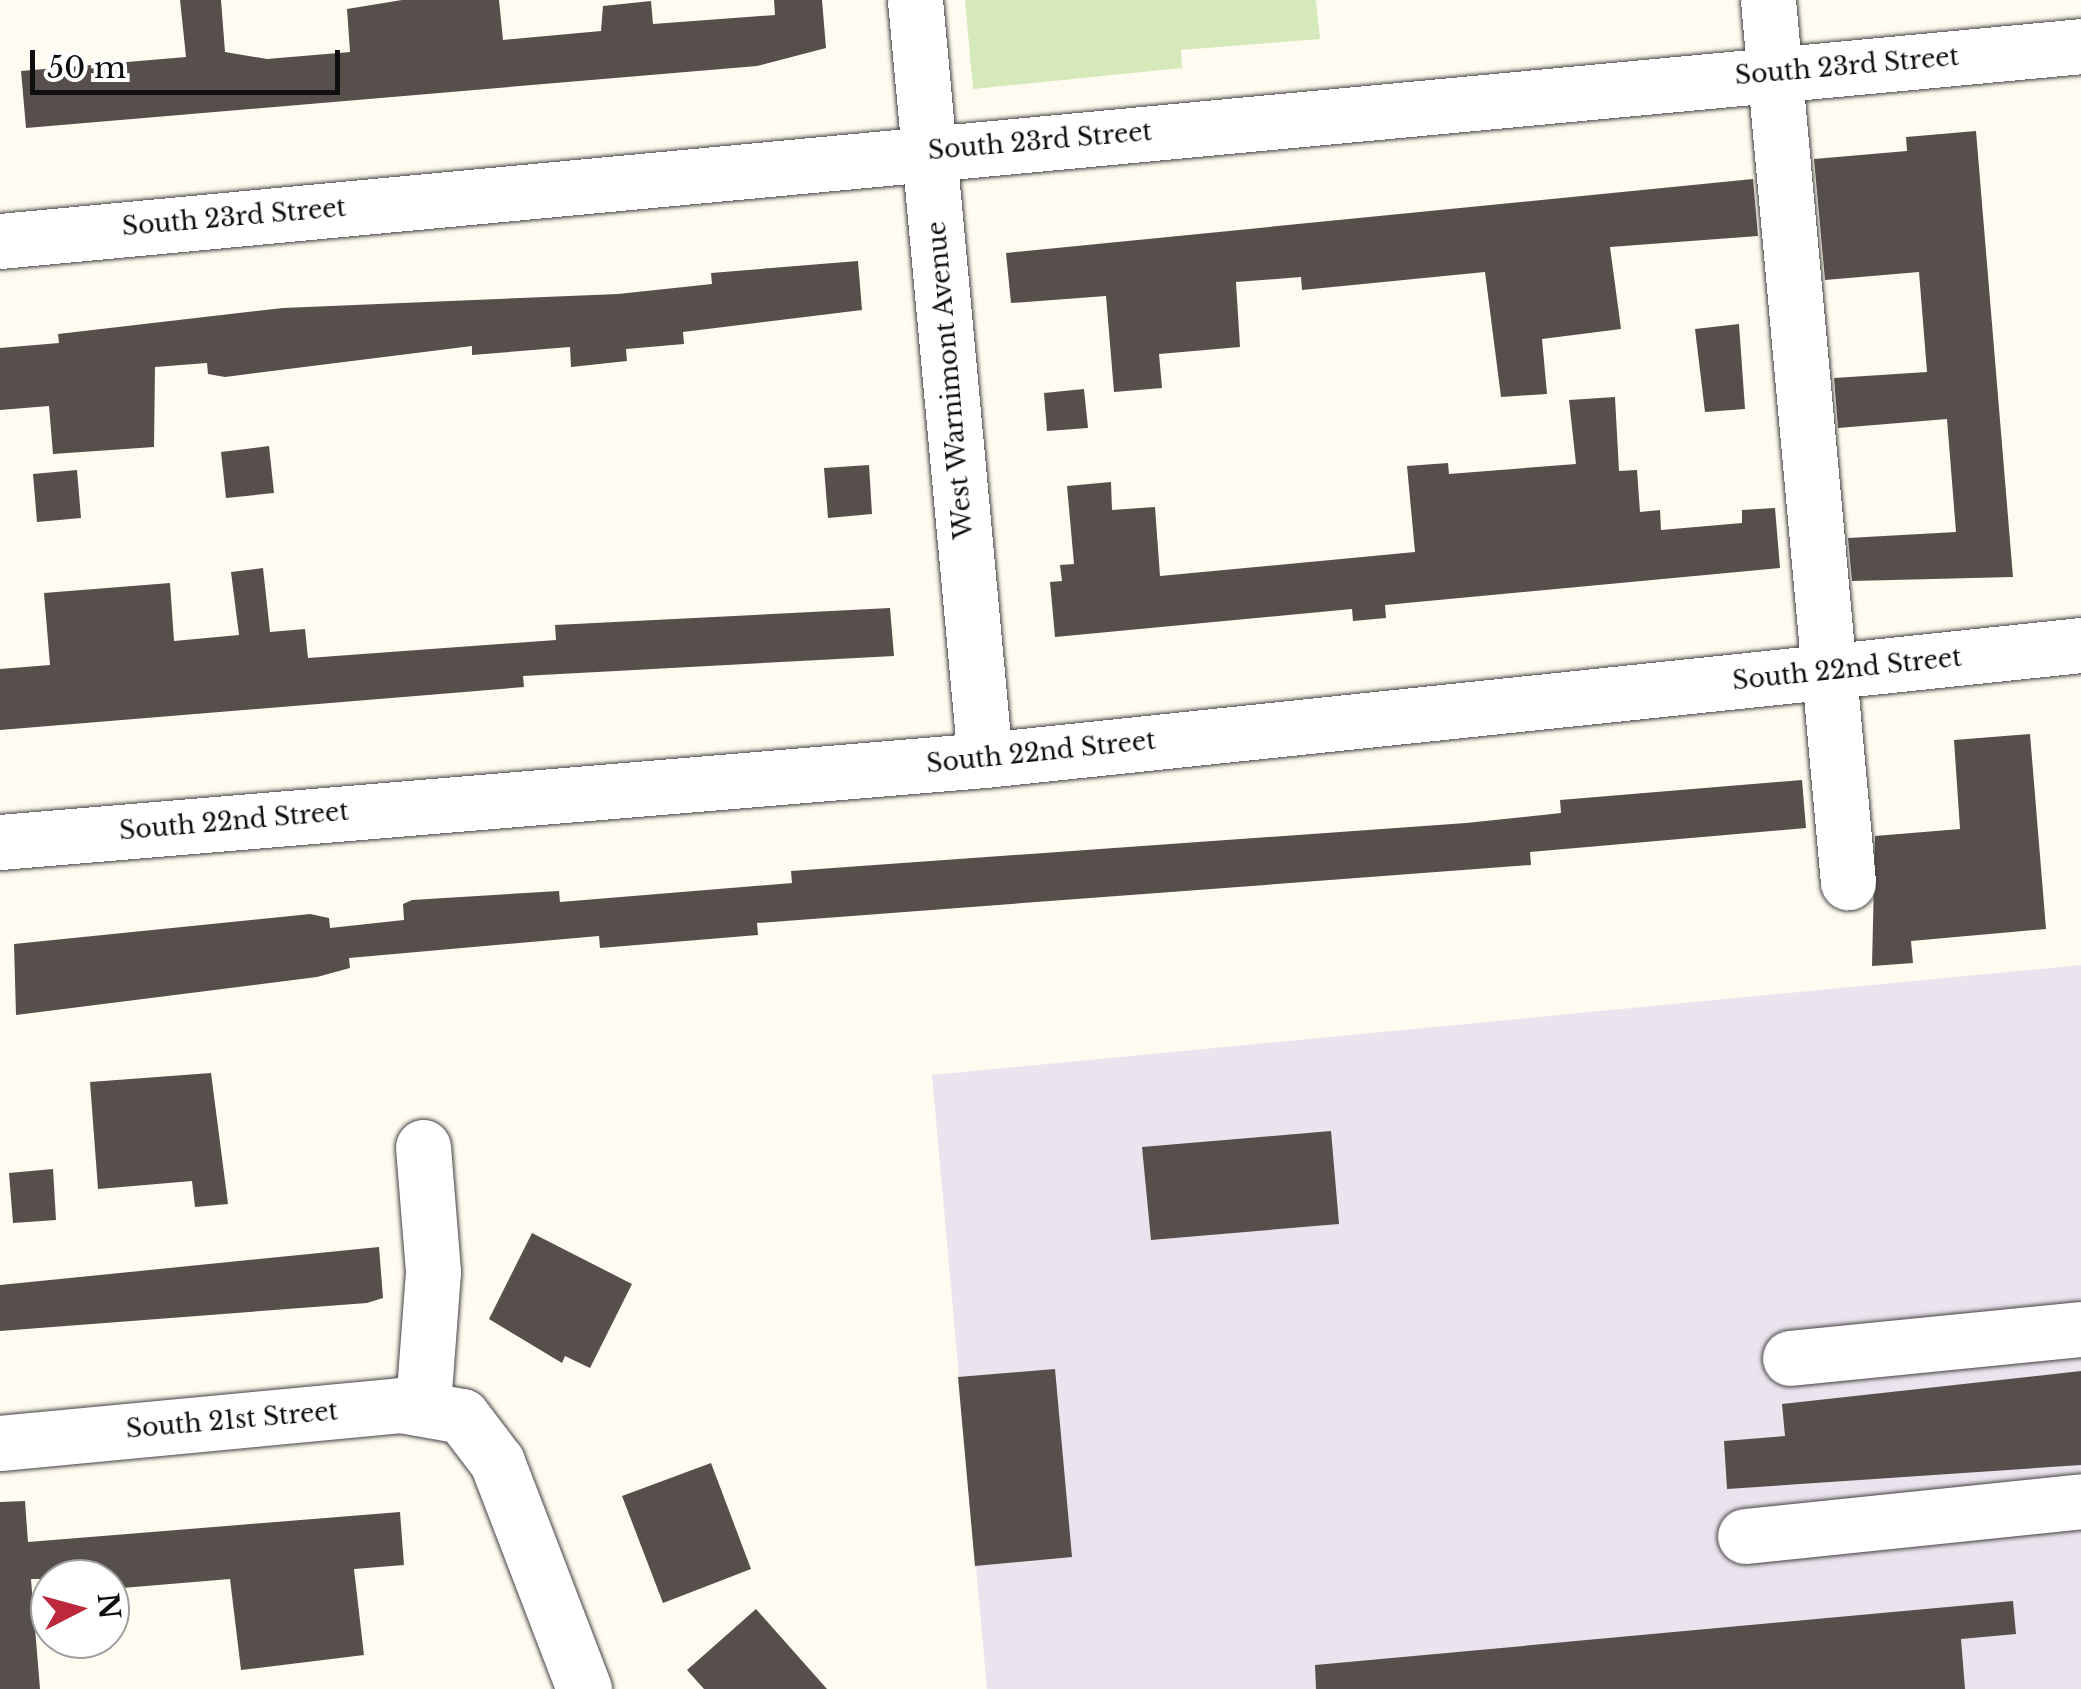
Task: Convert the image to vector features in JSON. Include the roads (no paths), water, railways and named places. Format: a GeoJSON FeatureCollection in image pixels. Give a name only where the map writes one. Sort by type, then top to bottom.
{"type":"FeatureCollection","features":[{"type":"Feature","properties":{"kind":"street","name":"West Warnimont Avenue"},"geometry":{"type":"LineString","coordinates":[[916,0],[985,760]]}},
{"type":"Feature","properties":{"kind":"street"},"geometry":{"type":"LineString","coordinates":[[1768,0],[1848,882]]}},
{"type":"Feature","properties":{"kind":"street","name":"South 23rd Street"},"geometry":{"type":"LineString","coordinates":[[0,240],[2081,46]]}},
{"type":"Feature","properties":{"kind":"street","name":"South 22nd Street"},"geometry":{"type":"LineString","coordinates":[[0,842],[985,760],[2081,646]]}},
{"type":"Feature","properties":{"kind":"street"},"geometry":{"type":"LineString","coordinates":[[423,1146],[442,1410],[498,1462],[584,1689]]}},
{"type":"Feature","properties":{"kind":"street"},"geometry":{"type":"LineString","coordinates":[[1790,1358],[2081,1329]]}},
{"type":"Feature","properties":{"kind":"street","name":"South 21st Street"},"geometry":{"type":"LineString","coordinates":[[0,1444],[442,1410]]}},
{"type":"Feature","properties":{"kind":"street"},"geometry":{"type":"LineString","coordinates":[[1745,1536],[2081,1501]]}}]}
